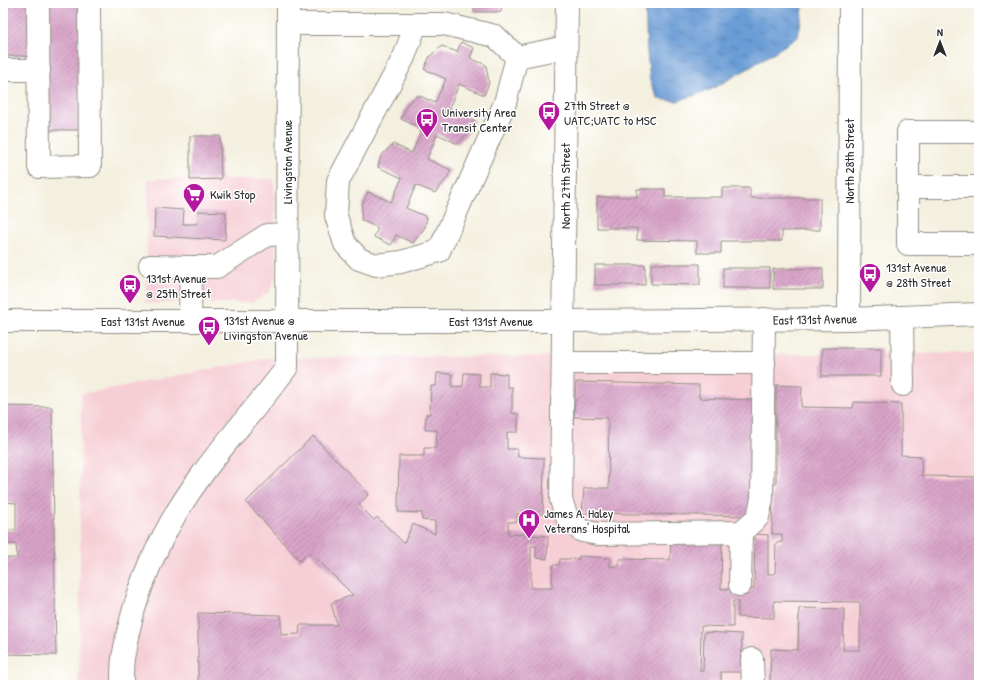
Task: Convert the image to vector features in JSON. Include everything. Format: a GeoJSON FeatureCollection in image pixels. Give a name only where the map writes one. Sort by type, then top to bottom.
{"type":"FeatureCollection","features":[{"type":"Feature","properties":{"kind":"street"},"geometry":{"type":"LineString","coordinates":[[38,3],[39,167],[90,166],[89,3]]}},
{"type":"Feature","properties":{"kind":"street","name":"North 27th Street"},"geometry":{"type":"LineString","coordinates":[[566,3],[561,500],[568,520],[582,531],[598,534],[741,532]]}},
{"type":"Feature","properties":{"kind":"street","name":"North 28th Street"},"geometry":{"type":"LineString","coordinates":[[849,319],[850,3]]}},
{"type":"Feature","properties":{"kind":"street"},"geometry":{"type":"LineString","coordinates":[[288,13],[416,24],[444,24],[495,36],[516,57]]}},
{"type":"Feature","properties":{"kind":"street","name":"Livingston Avenue"},"geometry":{"type":"LineString","coordinates":[[122,685],[123,658],[132,616],[144,581],[161,542],[175,516],[201,476],[250,413],[269,392],[287,367],[288,13]]}},
{"type":"Feature","properties":{"kind":"street"},"geometry":{"type":"LineString","coordinates":[[416,24],[404,57],[338,180],[336,216],[345,244],[359,259],[376,265],[401,262],[439,251],[505,103],[516,57]]}},
{"type":"Feature","properties":{"kind":"street"},"geometry":{"type":"LineString","coordinates":[[516,57],[566,47]]}},
{"type":"Feature","properties":{"kind":"street"},"geometry":{"type":"LineString","coordinates":[[3,70],[39,70]]}},
{"type":"Feature","properties":{"kind":"street"},"geometry":{"type":"LineString","coordinates":[[979,132],[908,132],[908,244],[979,244]]}},
{"type":"Feature","properties":{"kind":"street"},"geometry":{"type":"LineString","coordinates":[[908,187],[979,188]]}},
{"type":"Feature","properties":{"kind":"street"},"geometry":{"type":"LineString","coordinates":[[150,266],[217,267],[267,235],[287,234]]}},
{"type":"Feature","properties":{"kind":"street"},"geometry":{"type":"LineString","coordinates":[[190,267],[190,321]]}},
{"type":"Feature","properties":{"kind":"street","name":"East 131st Avenue"},"geometry":{"type":"LineString","coordinates":[[3,321],[564,321],[849,319],[979,314]]}},
{"type":"Feature","properties":{"kind":"street"},"geometry":{"type":"LineString","coordinates":[[902,317],[903,386]]}},
{"type":"Feature","properties":{"kind":"street"},"geometry":{"type":"LineString","coordinates":[[740,585],[741,532],[758,517],[762,499],[764,319]]}},
{"type":"Feature","properties":{"kind":"street"},"geometry":{"type":"LineString","coordinates":[[563,363],[764,363]]}},
{"type":"Feature","properties":{"kind":"street"},"geometry":{"type":"LineString","coordinates":[[752,659],[753,685]]}},
{"type":"Feature","properties":{"kind":"shaded area"},"geometry":{"type":"Polygon","coordinates":[[[148,179],[274,179],[277,272],[269,292],[252,303],[146,303],[148,179]]]}},
{"type":"Feature","properties":{"kind":"shaded area","name":"James A. Haley Veterans' Hospital"},"geometry":{"type":"Polygon","coordinates":[[[979,353],[979,685],[79,685],[81,394],[270,358],[979,353]]]}},
{"type":"Feature","properties":{"kind":"water"},"geometry":{"type":"Polygon","coordinates":[[[645,3],[804,3],[798,37],[749,68],[710,90],[677,101],[658,99],[650,81],[645,3]]]}},
{"type":"Feature","properties":{"kind":"building"},"geometry":{"type":"Polygon","coordinates":[[[3,3],[29,3],[29,56],[3,56],[3,3]]]}},
{"type":"Feature","properties":{"kind":"building"},"geometry":{"type":"Polygon","coordinates":[[[46,3],[80,3],[79,130],[45,130],[46,3]]]}},
{"type":"Feature","properties":{"kind":"building"},"geometry":{"type":"Polygon","coordinates":[[[474,3],[502,3],[501,12],[474,12],[474,3]]]}},
{"type":"Feature","properties":{"kind":"building","name":"University Area Transit Center"},"geometry":{"type":"Polygon","coordinates":[[[461,42],[474,48],[470,58],[486,65],[489,83],[484,95],[459,84],[449,109],[474,120],[472,126],[458,144],[437,134],[427,159],[451,170],[447,178],[435,193],[416,185],[406,208],[427,217],[425,227],[413,243],[396,235],[391,245],[374,237],[378,228],[361,220],[362,204],[368,192],[391,202],[402,178],[378,167],[381,156],[393,144],[412,153],[422,129],[401,119],[407,104],[418,95],[435,103],[446,79],[424,69],[430,56],[442,46],[457,52],[461,42]]]}},
{"type":"Feature","properties":{"kind":"building"},"geometry":{"type":"Polygon","coordinates":[[[190,136],[220,136],[221,179],[190,180],[190,136]]]}},
{"type":"Feature","properties":{"kind":"building"},"geometry":{"type":"Polygon","coordinates":[[[722,188],[750,188],[750,198],[820,198],[820,230],[782,231],[782,241],[721,241],[721,253],[697,253],[697,241],[637,240],[637,228],[597,228],[597,197],[637,197],[637,189],[665,189],[665,197],[722,197],[722,188]]]}},
{"type":"Feature","properties":{"kind":"building"},"geometry":{"type":"Polygon","coordinates":[[[155,208],[184,210],[183,224],[197,224],[198,211],[226,212],[225,240],[154,236],[155,208]]]}},
{"type":"Feature","properties":{"kind":"building"},"geometry":{"type":"Polygon","coordinates":[[[651,264],[700,264],[700,285],[651,284],[651,264]]]}},
{"type":"Feature","properties":{"kind":"building"},"geometry":{"type":"Polygon","coordinates":[[[595,265],[645,265],[645,285],[595,285],[595,265]]]}},
{"type":"Feature","properties":{"kind":"building"},"geometry":{"type":"Polygon","coordinates":[[[723,268],[770,268],[770,288],[723,288],[723,268]]]}},
{"type":"Feature","properties":{"kind":"building"},"geometry":{"type":"Polygon","coordinates":[[[823,268],[823,289],[773,289],[773,269],[823,268]]]}},
{"type":"Feature","properties":{"kind":"building"},"geometry":{"type":"Polygon","coordinates":[[[822,348],[881,348],[881,376],[822,376],[822,348]]]}},
{"type":"Feature","properties":{"kind":"building"},"geometry":{"type":"Polygon","coordinates":[[[977,355],[979,355],[979,685],[770,685],[771,649],[798,650],[799,608],[844,609],[843,650],[860,650],[860,602],[774,601],[774,618],[738,617],[738,601],[733,601],[733,627],[701,626],[700,671],[703,671],[704,632],[742,634],[741,672],[721,672],[721,681],[708,681],[708,685],[198,685],[198,613],[281,615],[281,635],[299,634],[300,625],[337,625],[331,603],[353,595],[310,552],[300,561],[246,502],[313,436],[369,494],[359,505],[374,520],[377,517],[404,543],[413,524],[435,534],[435,521],[422,520],[422,513],[398,512],[399,456],[424,456],[424,448],[436,448],[437,430],[425,430],[426,414],[430,414],[431,386],[436,386],[437,373],[452,374],[452,387],[463,386],[464,373],[479,374],[480,387],[490,387],[490,373],[507,374],[507,387],[512,387],[512,413],[518,414],[518,432],[507,432],[507,449],[517,449],[518,457],[544,458],[543,514],[517,514],[517,522],[508,522],[508,534],[548,536],[547,559],[536,558],[536,546],[531,546],[531,588],[552,588],[553,565],[559,565],[560,559],[579,559],[579,556],[610,558],[610,567],[619,566],[619,559],[670,560],[671,543],[722,544],[721,589],[754,589],[755,534],[768,535],[768,574],[775,574],[776,543],[782,542],[782,534],[772,534],[773,484],[776,484],[776,385],[802,386],[801,407],[853,408],[854,402],[901,404],[901,455],[921,456],[922,476],[977,477],[977,355]]]}},
{"type":"Feature","properties":{"kind":"building"},"geometry":{"type":"Polygon","coordinates":[[[576,382],[699,385],[699,398],[754,400],[752,516],[582,513],[584,488],[609,488],[608,418],[574,417],[576,382]]]}},
{"type":"Feature","properties":{"kind":"building"},"geometry":{"type":"Polygon","coordinates":[[[3,406],[52,407],[56,655],[5,654],[5,558],[17,558],[16,544],[4,544],[5,530],[16,530],[16,503],[4,502],[3,406]]]}},
{"type":"Feature","properties":{"kind":"place","name":"27th Street @ UATC;UATC to MSC"},"geometry":{"type":"Point","coordinates":[549,132]}},
{"type":"Feature","properties":{"kind":"place","name":"University Area Transit Center"},"geometry":{"type":"Point","coordinates":[427,138]}},
{"type":"Feature","properties":{"kind":"place","name":"Kwik Stop"},"geometry":{"type":"Point","coordinates":[194,214]}},
{"type":"Feature","properties":{"kind":"place","name":"131st Avenue @ 28th Street"},"geometry":{"type":"Point","coordinates":[870,294]}},
{"type":"Feature","properties":{"kind":"place","name":"131st Avenue @ 25th Street"},"geometry":{"type":"Point","coordinates":[130,304]}},
{"type":"Feature","properties":{"kind":"place","name":"131st Avenue @ Livingston Avenue"},"geometry":{"type":"Point","coordinates":[209,346]}},
{"type":"Feature","properties":{"kind":"place","name":"James A. Haley Veterans' Hospital"},"geometry":{"type":"Point","coordinates":[529,540]}}]}
